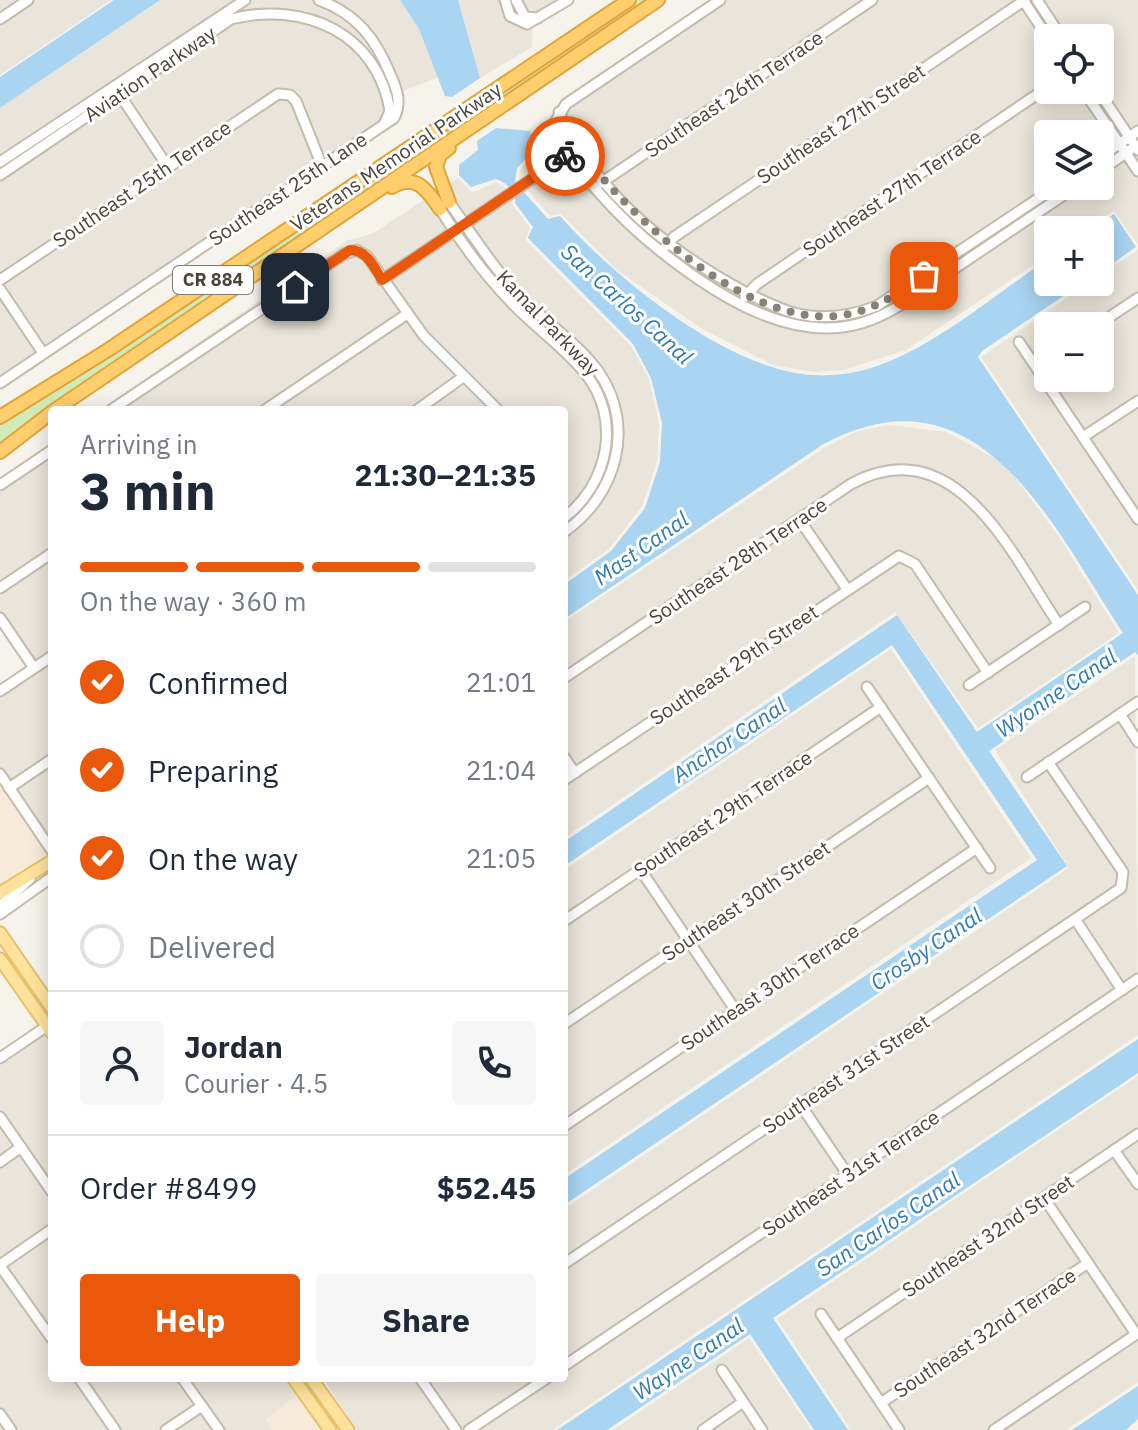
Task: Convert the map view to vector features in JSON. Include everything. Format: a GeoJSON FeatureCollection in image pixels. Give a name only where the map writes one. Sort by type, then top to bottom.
{"type":"FeatureCollection","features":[{"type":"Feature","properties":{"kind":"highway","name":"Veterans Memorial Parkway"},"geometry":{"type":"LineString","coordinates":[[0,417],[90,362],[629,0]]}},
{"type":"Feature","properties":{"kind":"highway","name":"Veterans Memorial Parkway"},"geometry":{"type":"LineString","coordinates":[[61,406],[658,0]]}},
{"type":"Feature","properties":{"kind":"highway"},"geometry":{"type":"LineString","coordinates":[[444,205],[436,174],[440,155],[561,73],[610,33]]}},
{"type":"Feature","properties":{"kind":"highway"},"geometry":{"type":"LineString","coordinates":[[287,250],[308,243],[406,181],[428,190],[444,205]]}},
{"type":"Feature","properties":{"kind":"highway","name":"Veterans Memorial Parkway"},"geometry":{"type":"LineString","coordinates":[[0,452],[48,416]]}},
{"type":"Feature","properties":{"kind":"main road"},"geometry":{"type":"LineString","coordinates":[[0,893],[48,863]]}},
{"type":"Feature","properties":{"kind":"main road"},"geometry":{"type":"LineString","coordinates":[[0,933],[48,1002]]}},
{"type":"Feature","properties":{"kind":"main road"},"geometry":{"type":"LineString","coordinates":[[0,959],[48,1027]]}},
{"type":"Feature","properties":{"kind":"main road"},"geometry":{"type":"LineString","coordinates":[[296,1382],[330,1430]]}},
{"type":"Feature","properties":{"kind":"main road"},"geometry":{"type":"LineString","coordinates":[[314,1382],[348,1430]]}},
{"type":"Feature","properties":{"kind":"street"},"geometry":{"type":"LineString","coordinates":[[0,19],[28,0]]}},
{"type":"Feature","properties":{"kind":"street","name":"Aviation Parkway"},"geometry":{"type":"LineString","coordinates":[[0,175],[245,0]]}},
{"type":"Feature","properties":{"kind":"street"},"geometry":{"type":"LineString","coordinates":[[319,0],[353,18],[372,37],[383,56],[399,103],[394,118],[377,130]]}},
{"type":"Feature","properties":{"kind":"street"},"geometry":{"type":"LineString","coordinates":[[505,0],[508,12],[521,23],[541,18],[568,0]]}},
{"type":"Feature","properties":{"kind":"street"},"geometry":{"type":"LineString","coordinates":[[516,0],[525,17],[541,18]]}},
{"type":"Feature","properties":{"kind":"street"},"geometry":{"type":"LineString","coordinates":[[720,0],[559,112],[554,124],[569,153],[630,225],[662,253],[740,302],[779,321],[812,328],[838,328],[869,321],[905,302],[1056,200]]}},
{"type":"Feature","properties":{"kind":"street","name":"Southeast 26th Terrace"},"geometry":{"type":"LineString","coordinates":[[595,186],[872,0]]}},
{"type":"Feature","properties":{"kind":"street"},"geometry":{"type":"LineString","coordinates":[[1024,0],[1039,24]]}},
{"type":"Feature","properties":{"kind":"street","name":"Southeast 27th Street"},"geometry":{"type":"LineString","coordinates":[[662,253],[668,243],[1024,0]]}},
{"type":"Feature","properties":{"kind":"street"},"geometry":{"type":"LineString","coordinates":[[1037,0],[1053,24]]}},
{"type":"Feature","properties":{"kind":"street","name":"Aviation Parkway"},"geometry":{"type":"LineString","coordinates":[[0,162],[238,15],[264,6],[292,5],[338,20],[369,50],[381,76],[390,111],[377,130]]}},
{"type":"Feature","properties":{"kind":"street"},"geometry":{"type":"LineString","coordinates":[[116,90],[168,167]]}},
{"type":"Feature","properties":{"kind":"street","name":"Southeast 25th Terrace"},"geometry":{"type":"LineString","coordinates":[[0,280],[269,99],[285,93],[296,101],[322,166]]}},
{"type":"Feature","properties":{"kind":"street","name":"Southeast 27th Terrace"},"geometry":{"type":"LineString","coordinates":[[740,302],[748,293],[1034,97]]}},
{"type":"Feature","properties":{"kind":"street"},"geometry":{"type":"LineString","coordinates":[[1093,104],[1138,171]]}},
{"type":"Feature","properties":{"kind":"street"},"geometry":{"type":"LineString","coordinates":[[1109,104],[1134,134],[1137,147],[1114,161]]}},
{"type":"Feature","properties":{"kind":"street"},"geometry":{"type":"LineString","coordinates":[[559,112],[579,148],[605,181],[668,243],[703,269],[771,306],[809,316],[833,317],[866,310],[905,288],[1036,200]]}},
{"type":"Feature","properties":{"kind":"street","name":"Southeast 25th Lane"},"geometry":{"type":"LineString","coordinates":[[0,383],[377,130]]}},
{"type":"Feature","properties":{"kind":"street"},"geometry":{"type":"LineString","coordinates":[[1114,148],[1134,134]]}},
{"type":"Feature","properties":{"kind":"street"},"geometry":{"type":"LineString","coordinates":[[382,280],[579,148]]}},
{"type":"Feature","properties":{"kind":"street","name":"Kamal Parkway"},"geometry":{"type":"LineString","coordinates":[[444,205],[465,224],[511,286],[590,362],[612,400],[618,440],[612,471],[593,507],[568,529]]}},
{"type":"Feature","properties":{"kind":"street","name":"Kamal Parkway"},"geometry":{"type":"LineString","coordinates":[[444,205],[454,231],[507,299],[584,372],[600,398],[607,430],[603,462],[590,491],[568,514]]}},
{"type":"Feature","properties":{"kind":"street"},"geometry":{"type":"LineString","coordinates":[[117,406],[344,254],[357,250],[367,256],[407,314],[463,377],[494,406]]}},
{"type":"Feature","properties":{"kind":"street"},"geometry":{"type":"LineString","coordinates":[[0,289],[43,353]]}},
{"type":"Feature","properties":{"kind":"street"},"geometry":{"type":"LineString","coordinates":[[1114,314],[1138,298]]}},
{"type":"Feature","properties":{"kind":"street"},"geometry":{"type":"LineString","coordinates":[[271,406],[407,314]]}},
{"type":"Feature","properties":{"kind":"street"},"geometry":{"type":"LineString","coordinates":[[1019,342],[1034,363]]}},
{"type":"Feature","properties":{"kind":"street"},"geometry":{"type":"LineString","coordinates":[[423,406],[463,377]]}},
{"type":"Feature","properties":{"kind":"street"},"geometry":{"type":"LineString","coordinates":[[1053,392],[1134,506],[1138,519]]}},
{"type":"Feature","properties":{"kind":"street"},"geometry":{"type":"LineString","coordinates":[[1083,437],[1138,401]]}},
{"type":"Feature","properties":{"kind":"street"},"geometry":{"type":"LineString","coordinates":[[0,485],[48,453]]}},
{"type":"Feature","properties":{"kind":"street","name":"Southeast 28th Terrace"},"geometry":{"type":"LineString","coordinates":[[568,675],[799,519],[864,478],[887,471],[921,472],[948,482],[977,504],[1059,625]]}},
{"type":"Feature","properties":{"kind":"street"},"geometry":{"type":"LineString","coordinates":[[799,519],[847,589]]}},
{"type":"Feature","properties":{"kind":"street"},"geometry":{"type":"LineString","coordinates":[[0,588],[48,556]]}},
{"type":"Feature","properties":{"kind":"street","name":"Southeast 29th Street"},"geometry":{"type":"LineString","coordinates":[[568,777],[892,559],[907,558],[988,673]]}},
{"type":"Feature","properties":{"kind":"street"},"geometry":{"type":"LineString","coordinates":[[969,685],[1085,607]]}},
{"type":"Feature","properties":{"kind":"street"},"geometry":{"type":"LineString","coordinates":[[0,618],[34,668]]}},
{"type":"Feature","properties":{"kind":"street"},"geometry":{"type":"LineString","coordinates":[[0,691],[48,659]]}},
{"type":"Feature","properties":{"kind":"street"},"geometry":{"type":"LineString","coordinates":[[867,687],[990,868]]}},
{"type":"Feature","properties":{"kind":"street"},"geometry":{"type":"LineString","coordinates":[[1027,777],[1138,702]]}},
{"type":"Feature","properties":{"kind":"street","name":"Southeast 29th Terrace"},"geometry":{"type":"LineString","coordinates":[[568,918],[881,707]]}},
{"type":"Feature","properties":{"kind":"street"},"geometry":{"type":"LineString","coordinates":[[1120,714],[1138,742]]}},
{"type":"Feature","properties":{"kind":"street"},"geometry":{"type":"LineString","coordinates":[[9,788],[48,762]]}},
{"type":"Feature","properties":{"kind":"street","name":"Southeast 31st Street"},"geometry":{"type":"LineString","coordinates":[[568,1261],[1119,890],[1124,881],[1123,872],[1048,762]]}},
{"type":"Feature","properties":{"kind":"street"},"geometry":{"type":"LineString","coordinates":[[568,763],[575,773]]}},
{"type":"Feature","properties":{"kind":"street"},"geometry":{"type":"LineString","coordinates":[[0,774],[48,845]]}},
{"type":"Feature","properties":{"kind":"street","name":"Southeast 30th Street"},"geometry":{"type":"LineString","coordinates":[[568,1021],[929,778]]}},
{"type":"Feature","properties":{"kind":"street","name":"Southeast 30th Terrace"},"geometry":{"type":"LineString","coordinates":[[568,1123],[977,848]]}},
{"type":"Feature","properties":{"kind":"street"},"geometry":{"type":"LineString","coordinates":[[0,906],[48,864]]}},
{"type":"Feature","properties":{"kind":"street"},"geometry":{"type":"LineString","coordinates":[[640,869],[736,1011]]}},
{"type":"Feature","properties":{"kind":"street"},"geometry":{"type":"LineString","coordinates":[[0,914],[48,880]]}},
{"type":"Feature","properties":{"kind":"street"},"geometry":{"type":"LineString","coordinates":[[1075,919],[1122,990]]}},
{"type":"Feature","properties":{"kind":"street","name":"Southeast 31st Terrace"},"geometry":{"type":"LineString","coordinates":[[568,1363],[1138,979]]}},
{"type":"Feature","properties":{"kind":"street"},"geometry":{"type":"LineString","coordinates":[[0,1058],[48,1031]]}},
{"type":"Feature","properties":{"kind":"street"},"geometry":{"type":"LineString","coordinates":[[800,1104],[848,1175]]}},
{"type":"Feature","properties":{"kind":"street"},"geometry":{"type":"LineString","coordinates":[[0,1117],[48,1186]]}},
{"type":"Feature","properties":{"kind":"street","name":"Southeast 32nd Street"},"geometry":{"type":"LineString","coordinates":[[837,1338],[1138,1134]]}},
{"type":"Feature","properties":{"kind":"street"},"geometry":{"type":"LineString","coordinates":[[0,1162],[21,1147]]}},
{"type":"Feature","properties":{"kind":"street"},"geometry":{"type":"LineString","coordinates":[[1114,1150],[1138,1184]]}},
{"type":"Feature","properties":{"kind":"street"},"geometry":{"type":"LineString","coordinates":[[994,1430],[1137,1333],[1044,1198]]}},
{"type":"Feature","properties":{"kind":"street"},"geometry":{"type":"LineString","coordinates":[[48,1232],[0,1265],[48,1333]]}},
{"type":"Feature","properties":{"kind":"street","name":"Southeast 32nd Terrace"},"geometry":{"type":"LineString","coordinates":[[881,1403],[1088,1263]]}},
{"type":"Feature","properties":{"kind":"street"},"geometry":{"type":"LineString","coordinates":[[821,1314],[899,1430]]}},
{"type":"Feature","properties":{"kind":"street"},"geometry":{"type":"LineString","coordinates":[[722,1370],[762,1430]]}},
{"type":"Feature","properties":{"kind":"street"},"geometry":{"type":"LineString","coordinates":[[82,1382],[115,1430]]}},
{"type":"Feature","properties":{"kind":"street"},"geometry":{"type":"LineString","coordinates":[[185,1382],[219,1430]]}},
{"type":"Feature","properties":{"kind":"street"},"geometry":{"type":"LineString","coordinates":[[423,1382],[456,1430]]}},
{"type":"Feature","properties":{"kind":"street"},"geometry":{"type":"LineString","coordinates":[[469,1430],[541,1382]]}},
{"type":"Feature","properties":{"kind":"street"},"geometry":{"type":"LineString","coordinates":[[703,1430],[743,1402]]}},
{"type":"Feature","properties":{"kind":"street"},"geometry":{"type":"LineString","coordinates":[[166,1430],[202,1406]]}},
{"type":"Feature","properties":{"kind":"street"},"geometry":{"type":"LineString","coordinates":[[0,1414],[11,1430]]}},
{"type":"Feature","properties":{"kind":"shaded area"},"geometry":{"type":"Polygon","coordinates":[[[0,0],[111,0],[0,75],[0,0]]]}},
{"type":"Feature","properties":{"kind":"shaded area"},"geometry":{"type":"Polygon","coordinates":[[[160,0],[400,0],[419,29],[439,77],[385,98],[384,119],[379,123],[0,378],[0,108],[160,0]]]}},
{"type":"Feature","properties":{"kind":"shaded area"},"geometry":{"type":"Polygon","coordinates":[[[458,0],[555,0],[533,15],[532,47],[480,78],[458,0]]]}},
{"type":"Feature","properties":{"kind":"shaded area"},"geometry":{"type":"Polygon","coordinates":[[[728,0],[1138,0],[1138,127],[1114,143],[1114,120],[1034,120],[1034,197],[875,302],[844,312],[797,310],[772,303],[691,256],[636,211],[579,144],[521,181],[520,170],[537,149],[536,133],[567,111],[568,107],[728,0]]]}},
{"type":"Feature","properties":{"kind":"shaded area"},"geometry":{"type":"Polygon","coordinates":[[[1138,149],[1138,244],[1114,211],[1106,216],[1039,216],[1063,200],[1114,200],[1114,165],[1138,149]]]}},
{"type":"Feature","properties":{"kind":"shaded area"},"geometry":{"type":"Polygon","coordinates":[[[569,158],[649,247],[778,324],[812,331],[838,331],[907,305],[1034,220],[1034,264],[906,350],[844,370],[813,372],[773,365],[702,329],[617,270],[561,214],[550,216],[525,187],[569,158]]]}},
{"type":"Feature","properties":{"kind":"shaded area"},"geometry":{"type":"Polygon","coordinates":[[[458,178],[472,193],[496,182],[508,190],[465,219],[445,187],[458,178]]]}},
{"type":"Feature","properties":{"kind":"shaded area"},"geometry":{"type":"Polygon","coordinates":[[[428,197],[526,322],[587,382],[600,409],[603,430],[600,461],[587,489],[568,510],[568,406],[106,406],[346,241],[372,234],[428,197]]]}},
{"type":"Feature","properties":{"kind":"shaded area"},"geometry":{"type":"Polygon","coordinates":[[[513,197],[512,204],[530,228],[525,239],[631,346],[649,379],[659,423],[657,461],[642,506],[609,549],[568,578],[568,533],[595,509],[618,462],[615,399],[556,327],[505,274],[469,225],[513,197]]]}},
{"type":"Feature","properties":{"kind":"shaded area"},"geometry":{"type":"Polygon","coordinates":[[[1138,250],[1138,590],[981,357],[1034,321],[1034,392],[1114,392],[1114,312],[1046,312],[1070,296],[1114,296],[1114,266],[1138,250]]]}},
{"type":"Feature","properties":{"kind":"shaded area"},"geometry":{"type":"Polygon","coordinates":[[[889,425],[946,432],[996,459],[1014,476],[1059,537],[1119,633],[978,728],[895,612],[568,835],[568,619],[824,448],[855,432],[889,425]]]}},
{"type":"Feature","properties":{"kind":"shaded area"},"geometry":{"type":"Polygon","coordinates":[[[48,446],[48,838],[0,771],[0,690],[34,667],[0,614],[0,478],[48,446]]]}},
{"type":"Feature","properties":{"kind":"shaded area"},"geometry":{"type":"Polygon","coordinates":[[[891,649],[1031,858],[568,1172],[568,867],[891,649]]]}},
{"type":"Feature","properties":{"kind":"shaded area"},"geometry":{"type":"Polygon","coordinates":[[[1135,656],[1138,1035],[552,1430],[356,1430],[326,1382],[568,1382],[568,1206],[1069,868],[995,750],[1135,656]]]}},
{"type":"Feature","properties":{"kind":"shaded area"},"geometry":{"type":"Polygon","coordinates":[[[0,771],[48,838],[48,859],[0,889],[0,771]]]}},
{"type":"Feature","properties":{"kind":"shaded area"},"geometry":{"type":"Polygon","coordinates":[[[44,1028],[48,1034],[48,1382],[292,1382],[300,1393],[266,1419],[273,1430],[0,1430],[0,1059],[44,1028]]]}},
{"type":"Feature","properties":{"kind":"shaded area"},"geometry":{"type":"Polygon","coordinates":[[[1138,1076],[1138,1382],[1066,1430],[851,1430],[777,1319],[1138,1076]]]}},
{"type":"Feature","properties":{"kind":"shaded area"},"geometry":{"type":"Polygon","coordinates":[[[749,1338],[811,1430],[613,1430],[749,1338]]]}},
{"type":"Feature","properties":{"kind":"shaded area"},"geometry":{"type":"Polygon","coordinates":[[[300,1393],[326,1430],[273,1430],[266,1419],[300,1393]]]}},
{"type":"Feature","properties":{"kind":"green space"},"geometry":{"type":"Polygon","coordinates":[[[637,0],[648,0],[104,367],[48,406],[0,445],[0,422],[132,340],[637,0]]]}},
{"type":"Feature","properties":{"kind":"water"},"geometry":{"type":"Polygon","coordinates":[[[114,0],[160,0],[0,108],[0,77],[114,0]]]}},
{"type":"Feature","properties":{"kind":"water"},"geometry":{"type":"Polygon","coordinates":[[[400,0],[458,0],[480,78],[452,97],[445,96],[419,29],[400,0]]]}},
{"type":"Feature","properties":{"kind":"water"},"geometry":{"type":"Polygon","coordinates":[[[496,128],[530,131],[534,150],[517,168],[515,182],[548,219],[560,216],[611,266],[675,317],[745,357],[780,369],[832,375],[890,361],[951,328],[1034,269],[1034,296],[1063,296],[1040,312],[1034,312],[1034,316],[982,351],[978,357],[1138,595],[1138,655],[1135,652],[989,751],[1067,866],[568,1202],[568,1176],[1037,860],[892,645],[568,863],[568,839],[897,615],[977,732],[1123,633],[1039,505],[1006,468],[968,439],[926,423],[877,424],[822,445],[568,616],[568,582],[611,551],[645,508],[660,462],[662,423],[651,378],[633,344],[528,238],[533,227],[515,203],[510,188],[496,179],[471,187],[459,175],[459,165],[478,150],[477,141],[496,128]]]}},
{"type":"Feature","properties":{"kind":"water"},"geometry":{"type":"Polygon","coordinates":[[[1114,214],[1136,247],[1114,262],[1114,216],[1111,216],[1114,214]]]}},
{"type":"Feature","properties":{"kind":"water"},"geometry":{"type":"Polygon","coordinates":[[[1138,1039],[1138,1073],[773,1318],[848,1430],[814,1430],[750,1334],[607,1430],[557,1430],[1138,1039]]]}},
{"type":"Feature","properties":{"kind":"water"},"geometry":{"type":"Polygon","coordinates":[[[1138,1386],[1138,1419],[1126,1430],[1072,1430],[1138,1386]]]}},
{"type":"Feature","properties":{"kind":"way so far"},"geometry":{"type":"LineString","coordinates":[[565,156],[579,148],[634,213],[668,243],[703,269],[771,306],[809,316],[833,317],[855,313],[877,306],[924,276]]}},
{"type":"Feature","properties":{"kind":"route"},"geometry":{"type":"LineString","coordinates":[[295,287],[350,250],[367,256],[382,280],[565,156]]}},
{"type":"Feature","properties":{"kind":"water label","name":"San Carlos Canal"},"geometry":{"type":"Point","coordinates":[627,304]}},
{"type":"Feature","properties":{"kind":"water label","name":"Mast Canal"},"geometry":{"type":"Point","coordinates":[641,548]}},
{"type":"Feature","properties":{"kind":"water label","name":"Wyonne Canal"},"geometry":{"type":"Point","coordinates":[1056,693]}},
{"type":"Feature","properties":{"kind":"water label","name":"Anchor Canal"},"geometry":{"type":"Point","coordinates":[729,740]}},
{"type":"Feature","properties":{"kind":"water label","name":"Crosby Canal"},"geometry":{"type":"Point","coordinates":[926,949]}},
{"type":"Feature","properties":{"kind":"water label","name":"San Carlos Canal"},"geometry":{"type":"Point","coordinates":[888,1224]}},
{"type":"Feature","properties":{"kind":"water label","name":"Wayne Canal"},"geometry":{"type":"Point","coordinates":[688,1359]}}]}
